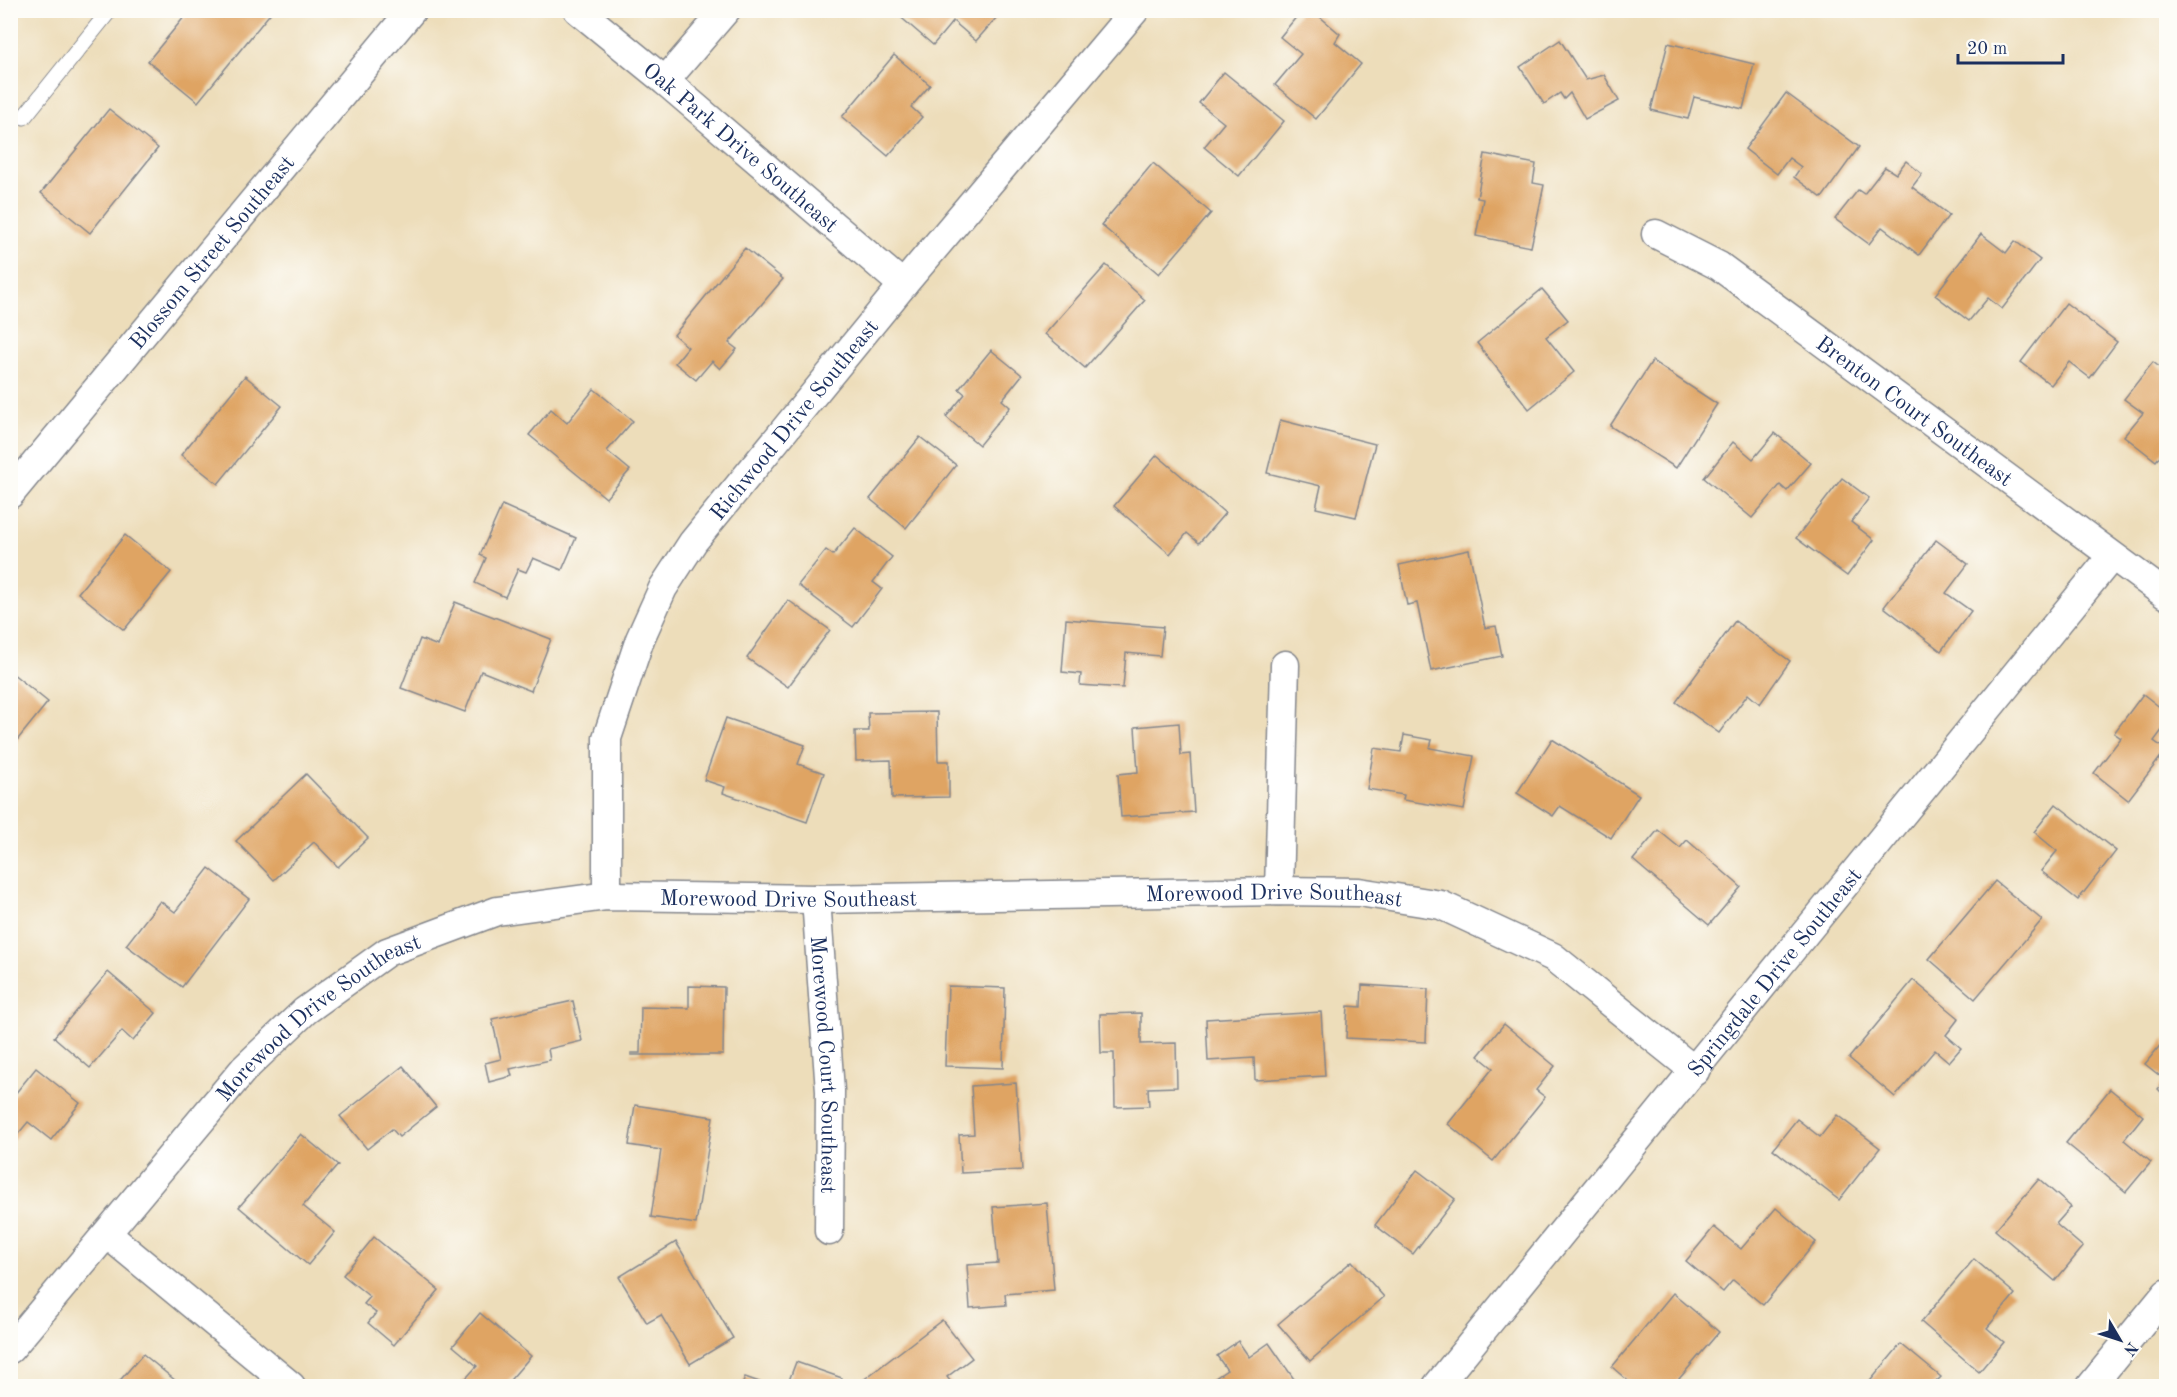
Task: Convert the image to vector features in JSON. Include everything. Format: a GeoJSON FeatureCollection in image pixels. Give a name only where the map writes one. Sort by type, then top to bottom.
{"type":"FeatureCollection","features":[{"type":"Feature","properties":{"kind":"street","name":"Blossom Street Southeast"},"geometry":{"type":"LineString","coordinates":[[10,494],[412,10]]}},
{"type":"Feature","properties":{"kind":"street","name":"Oak Park Drive Southeast"},"geometry":{"type":"LineString","coordinates":[[578,10],[665,81],[903,285]]}},
{"type":"Feature","properties":{"kind":"street"},"geometry":{"type":"LineString","coordinates":[[665,81],[726,10]]}},
{"type":"Feature","properties":{"kind":"street","name":"Richwood Drive Southeast"},"geometry":{"type":"LineString","coordinates":[[607,896],[607,738],[640,639],[663,588],[693,542],[903,285],[1135,10]]}},
{"type":"Feature","properties":{"kind":"street","name":"Brenton Court Southeast"},"geometry":{"type":"LineString","coordinates":[[1656,234],[1719,266],[2166,595]]}},
{"type":"Feature","properties":{"kind":"street","name":"Springdale Drive Southeast"},"geometry":{"type":"LineString","coordinates":[[1437,1386],[2112,556]]}},
{"type":"Feature","properties":{"kind":"street"},"geometry":{"type":"LineString","coordinates":[[1279,891],[1285,665]]}},
{"type":"Feature","properties":{"kind":"street","name":"Morewood Drive Southeast"},"geometry":{"type":"LineString","coordinates":[[10,1349],[244,1069],[305,1011],[387,952],[498,911],[607,896],[816,899],[1279,891],[1359,892],[1441,905],[1553,957],[1695,1071]]}},
{"type":"Feature","properties":{"kind":"street","name":"Morewood Court Southeast"},"geometry":{"type":"LineString","coordinates":[[816,899],[830,1091],[829,1231]]}},
{"type":"Feature","properties":{"kind":"street"},"geometry":{"type":"LineString","coordinates":[[108,1234],[291,1386]]}},
{"type":"Feature","properties":{"kind":"street"},"geometry":{"type":"LineString","coordinates":[[2091,1386],[2166,1294]]}},
{"type":"Feature","properties":{"kind":"lane"},"geometry":{"type":"LineString","coordinates":[[24,117],[110,10]]}},
{"type":"Feature","properties":{"kind":"building"},"geometry":{"type":"Polygon","coordinates":[[[190,10],[273,10],[198,102],[148,61],[190,10]]]}},
{"type":"Feature","properties":{"kind":"building"},"geometry":{"type":"Polygon","coordinates":[[[900,10],[990,10],[997,17],[976,41],[953,21],[933,45],[897,14],[900,10]]]}},
{"type":"Feature","properties":{"kind":"building"},"geometry":{"type":"Polygon","coordinates":[[[1302,10],[1312,10],[1340,34],[1335,42],[1361,64],[1316,119],[1275,85],[1301,54],[1280,37],[1302,10]]]}},
{"type":"Feature","properties":{"kind":"building"},"geometry":{"type":"Polygon","coordinates":[[[1560,40],[1586,80],[1604,75],[1619,101],[1585,119],[1570,93],[1564,99],[1560,93],[1544,104],[1520,67],[1560,40]]]}},
{"type":"Feature","properties":{"kind":"building"},"geometry":{"type":"Polygon","coordinates":[[[1668,43],[1754,64],[1743,109],[1694,97],[1688,119],[1651,110],[1668,43]]]}},
{"type":"Feature","properties":{"kind":"building"},"geometry":{"type":"Polygon","coordinates":[[[894,55],[930,85],[911,107],[922,117],[888,156],[842,117],[894,55]]]}},
{"type":"Feature","properties":{"kind":"building"},"geometry":{"type":"Polygon","coordinates":[[[1224,72],[1284,121],[1239,176],[1204,147],[1224,123],[1199,103],[1224,72]]]}},
{"type":"Feature","properties":{"kind":"building"},"geometry":{"type":"Polygon","coordinates":[[[1786,93],[1859,147],[1822,198],[1794,177],[1801,167],[1789,158],[1777,174],[1745,149],[1786,93]]]}},
{"type":"Feature","properties":{"kind":"building"},"geometry":{"type":"Polygon","coordinates":[[[109,109],[158,148],[90,233],[41,193],[109,109]]]}},
{"type":"Feature","properties":{"kind":"building"},"geometry":{"type":"Polygon","coordinates":[[[1485,154],[1536,164],[1533,183],[1544,185],[1531,247],[1476,236],[1483,199],[1477,198],[1485,154]]]}},
{"type":"Feature","properties":{"kind":"building"},"geometry":{"type":"Polygon","coordinates":[[[1906,161],[1922,174],[1912,187],[1949,215],[1919,255],[1882,227],[1869,244],[1835,219],[1858,190],[1864,194],[1885,167],[1896,174],[1906,161]]]}},
{"type":"Feature","properties":{"kind":"building"},"geometry":{"type":"Polygon","coordinates":[[[1153,163],[1211,213],[1159,274],[1101,225],[1153,163]]]}},
{"type":"Feature","properties":{"kind":"building"},"geometry":{"type":"Polygon","coordinates":[[[1981,234],[2006,253],[2015,241],[2040,260],[2002,309],[1988,298],[1969,321],[1935,295],[1981,234]]]}},
{"type":"Feature","properties":{"kind":"building"},"geometry":{"type":"Polygon","coordinates":[[[745,248],[783,279],[729,343],[737,349],[720,369],[712,361],[696,380],[675,363],[688,347],[674,335],[745,248]]]}},
{"type":"Feature","properties":{"kind":"building"},"geometry":{"type":"Polygon","coordinates":[[[1106,265],[1145,300],[1085,368],[1045,334],[1106,265]]]}},
{"type":"Feature","properties":{"kind":"building"},"geometry":{"type":"Polygon","coordinates":[[[1542,289],[1568,320],[1546,337],[1574,372],[1529,409],[1477,343],[1542,289]]]}},
{"type":"Feature","properties":{"kind":"building"},"geometry":{"type":"Polygon","coordinates":[[[2066,303],[2117,342],[2090,378],[2069,362],[2051,385],[2021,362],[2066,303]]]}},
{"type":"Feature","properties":{"kind":"building"},"geometry":{"type":"Polygon","coordinates":[[[991,350],[1022,375],[1002,400],[1010,407],[979,445],[946,417],[965,394],[959,389],[991,350]]]}},
{"type":"Feature","properties":{"kind":"building"},"geometry":{"type":"Polygon","coordinates":[[[1652,361],[1717,404],[1676,468],[1610,426],[1652,361]]]}},
{"type":"Feature","properties":{"kind":"building"},"geometry":{"type":"Polygon","coordinates":[[[2153,362],[2166,372],[2166,448],[2156,461],[2124,436],[2143,413],[2124,399],[2153,362]]]}},
{"type":"Feature","properties":{"kind":"building"},"geometry":{"type":"Polygon","coordinates":[[[245,376],[282,406],[218,484],[181,455],[245,376]]]}},
{"type":"Feature","properties":{"kind":"building"},"geometry":{"type":"Polygon","coordinates":[[[594,389],[633,421],[607,451],[630,470],[606,498],[529,435],[551,409],[567,423],[594,389]]]}},
{"type":"Feature","properties":{"kind":"building"},"geometry":{"type":"Polygon","coordinates":[[[1280,420],[1375,444],[1356,517],[1316,508],[1321,486],[1267,473],[1280,420]]]}},
{"type":"Feature","properties":{"kind":"building"},"geometry":{"type":"Polygon","coordinates":[[[1775,433],[1811,463],[1787,491],[1780,485],[1752,518],[1704,478],[1733,442],[1753,459],[1775,433]]]}},
{"type":"Feature","properties":{"kind":"building"},"geometry":{"type":"Polygon","coordinates":[[[920,437],[956,465],[906,528],[870,499],[920,437]]]}},
{"type":"Feature","properties":{"kind":"building"},"geometry":{"type":"Polygon","coordinates":[[[1157,455],[1225,513],[1199,543],[1187,533],[1170,554],[1114,506],[1157,455]]]}},
{"type":"Feature","properties":{"kind":"building"},"geometry":{"type":"Polygon","coordinates":[[[1842,478],[1869,498],[1851,522],[1874,540],[1847,576],[1796,538],[1842,478]]]}},
{"type":"Feature","properties":{"kind":"building"},"geometry":{"type":"Polygon","coordinates":[[[502,505],[576,538],[562,570],[533,558],[526,572],[518,569],[505,597],[475,583],[486,558],[480,555],[502,505]]]}},
{"type":"Feature","properties":{"kind":"building"},"geometry":{"type":"Polygon","coordinates":[[[855,528],[892,557],[873,582],[882,589],[853,627],[798,585],[826,550],[833,555],[855,528]]]}},
{"type":"Feature","properties":{"kind":"building"},"geometry":{"type":"Polygon","coordinates":[[[125,535],[171,572],[124,630],[78,593],[125,535]]]}},
{"type":"Feature","properties":{"kind":"building"},"geometry":{"type":"Polygon","coordinates":[[[1936,540],[1968,564],[1946,593],[1971,611],[1941,651],[1884,607],[1936,540]]]}},
{"type":"Feature","properties":{"kind":"building"},"geometry":{"type":"Polygon","coordinates":[[[1469,550],[1485,628],[1496,626],[1502,656],[1431,671],[1417,603],[1407,605],[1399,565],[1469,550]]]}},
{"type":"Feature","properties":{"kind":"building"},"geometry":{"type":"Polygon","coordinates":[[[788,600],[830,630],[788,687],[747,658],[788,600]]]}},
{"type":"Feature","properties":{"kind":"building"},"geometry":{"type":"Polygon","coordinates":[[[455,602],[551,639],[531,691],[481,671],[465,712],[401,688],[420,639],[438,646],[455,602]]]}},
{"type":"Feature","properties":{"kind":"building"},"geometry":{"type":"Polygon","coordinates":[[[1066,619],[1163,627],[1160,656],[1126,653],[1123,688],[1080,685],[1081,674],[1062,672],[1066,619]]]}},
{"type":"Feature","properties":{"kind":"building"},"geometry":{"type":"Polygon","coordinates":[[[1735,621],[1790,661],[1760,704],[1748,694],[1719,733],[1676,702],[1735,621]]]}},
{"type":"Feature","properties":{"kind":"building"},"geometry":{"type":"Polygon","coordinates":[[[12,673],[48,702],[10,749],[10,675],[12,673]]]}},
{"type":"Feature","properties":{"kind":"building"},"geometry":{"type":"Polygon","coordinates":[[[2143,694],[2166,712],[2166,725],[2154,741],[2166,750],[2128,800],[2094,773],[2121,738],[2114,733],[2143,694]]]}},
{"type":"Feature","properties":{"kind":"building"},"geometry":{"type":"Polygon","coordinates":[[[937,712],[938,761],[949,761],[949,797],[892,798],[891,760],[856,761],[855,731],[869,731],[868,713],[937,712]]]}},
{"type":"Feature","properties":{"kind":"building"},"geometry":{"type":"Polygon","coordinates":[[[726,718],[805,745],[798,764],[824,773],[807,822],[723,793],[725,787],[704,780],[726,718]]]}},
{"type":"Feature","properties":{"kind":"building"},"geometry":{"type":"Polygon","coordinates":[[[1179,723],[1181,755],[1190,754],[1194,812],[1121,817],[1118,774],[1138,772],[1135,727],[1179,723]]]}},
{"type":"Feature","properties":{"kind":"building"},"geometry":{"type":"Polygon","coordinates":[[[1404,735],[1432,740],[1430,748],[1474,756],[1464,810],[1403,800],[1404,795],[1367,789],[1374,748],[1401,752],[1404,735]]]}},
{"type":"Feature","properties":{"kind":"building"},"geometry":{"type":"Polygon","coordinates":[[[1552,739],[1639,795],[1611,838],[1560,806],[1553,816],[1517,793],[1552,739]]]}},
{"type":"Feature","properties":{"kind":"building"},"geometry":{"type":"Polygon","coordinates":[[[306,774],[368,838],[338,867],[314,842],[274,880],[236,841],[306,774]]]}},
{"type":"Feature","properties":{"kind":"building"},"geometry":{"type":"Polygon","coordinates":[[[2056,804],[2116,851],[2078,900],[2041,871],[2057,851],[2034,832],[2056,804]]]}},
{"type":"Feature","properties":{"kind":"building"},"geometry":{"type":"Polygon","coordinates":[[[1658,830],[1680,848],[1687,840],[1741,887],[1709,925],[1633,860],[1658,830]]]}},
{"type":"Feature","properties":{"kind":"building"},"geometry":{"type":"Polygon","coordinates":[[[209,868],[249,899],[182,987],[126,945],[160,901],[175,912],[209,868]]]}},
{"type":"Feature","properties":{"kind":"building"},"geometry":{"type":"Polygon","coordinates":[[[1995,881],[2042,920],[1975,999],[1929,959],[1995,881]]]}},
{"type":"Feature","properties":{"kind":"building"},"geometry":{"type":"Polygon","coordinates":[[[108,972],[156,1013],[133,1041],[122,1031],[90,1068],[54,1037],[108,972]]]}},
{"type":"Feature","properties":{"kind":"building"},"geometry":{"type":"Polygon","coordinates":[[[1913,980],[1959,1018],[1946,1035],[1961,1048],[1949,1062],[1935,1050],[1895,1097],[1849,1058],[1913,980]]]}},
{"type":"Feature","properties":{"kind":"building"},"geometry":{"type":"Polygon","coordinates":[[[1362,985],[1428,989],[1426,1042],[1346,1038],[1348,1006],[1361,1007],[1362,985]]]}},
{"type":"Feature","properties":{"kind":"building"},"geometry":{"type":"Polygon","coordinates":[[[689,986],[724,987],[723,1055],[631,1055],[631,1053],[640,1053],[641,1007],[689,1008],[689,986]]]}},
{"type":"Feature","properties":{"kind":"building"},"geometry":{"type":"Polygon","coordinates":[[[948,986],[1005,988],[1003,1068],[945,1066],[948,986]]]}},
{"type":"Feature","properties":{"kind":"building"},"geometry":{"type":"Polygon","coordinates":[[[573,1001],[582,1041],[548,1049],[550,1060],[510,1069],[512,1076],[489,1082],[485,1063],[501,1059],[492,1019],[573,1001]]]}},
{"type":"Feature","properties":{"kind":"building"},"geometry":{"type":"Polygon","coordinates":[[[1321,1012],[1325,1076],[1255,1080],[1254,1058],[1208,1061],[1206,1019],[1321,1012]]]}},
{"type":"Feature","properties":{"kind":"building"},"geometry":{"type":"Polygon","coordinates":[[[1141,1013],[1141,1044],[1176,1043],[1177,1087],[1148,1088],[1149,1106],[1115,1107],[1114,1053],[1101,1053],[1100,1014],[1141,1013]]]}},
{"type":"Feature","properties":{"kind":"building"},"geometry":{"type":"Polygon","coordinates":[[[1504,1024],[1555,1066],[1536,1090],[1545,1097],[1493,1161],[1448,1124],[1493,1068],[1478,1056],[1504,1024]]]}},
{"type":"Feature","properties":{"kind":"building"},"geometry":{"type":"Polygon","coordinates":[[[2166,1038],[2166,1097],[2158,1089],[2165,1080],[2145,1064],[2166,1038]]]}},
{"type":"Feature","properties":{"kind":"building"},"geometry":{"type":"Polygon","coordinates":[[[403,1066],[436,1107],[399,1137],[392,1129],[367,1149],[340,1116],[403,1066]]]}},
{"type":"Feature","properties":{"kind":"building"},"geometry":{"type":"Polygon","coordinates":[[[36,1068],[80,1103],[51,1140],[28,1122],[13,1140],[10,1138],[10,1100],[36,1068]]]}},
{"type":"Feature","properties":{"kind":"building"},"geometry":{"type":"Polygon","coordinates":[[[1016,1083],[1022,1170],[961,1173],[959,1135],[974,1134],[971,1086],[1016,1083]]]}},
{"type":"Feature","properties":{"kind":"building"},"geometry":{"type":"Polygon","coordinates":[[[2110,1089],[2143,1116],[2124,1140],[2151,1162],[2126,1192],[2066,1143],[2110,1089]]]}},
{"type":"Feature","properties":{"kind":"building"},"geometry":{"type":"Polygon","coordinates":[[[635,1105],[713,1117],[696,1224],[651,1217],[661,1150],[629,1145],[635,1105]]]}},
{"type":"Feature","properties":{"kind":"building"},"geometry":{"type":"Polygon","coordinates":[[[1837,1115],[1880,1148],[1839,1200],[1773,1149],[1797,1119],[1820,1137],[1837,1115]]]}},
{"type":"Feature","properties":{"kind":"building"},"geometry":{"type":"Polygon","coordinates":[[[301,1134],[338,1165],[303,1206],[335,1232],[308,1265],[239,1207],[301,1134]]]}},
{"type":"Feature","properties":{"kind":"building"},"geometry":{"type":"Polygon","coordinates":[[[1417,1170],[1455,1199],[1413,1254],[1375,1225],[1417,1170]]]}},
{"type":"Feature","properties":{"kind":"building"},"geometry":{"type":"Polygon","coordinates":[[[2039,1179],[2071,1207],[2056,1224],[2083,1247],[2055,1281],[1995,1230],[2039,1179]]]}},
{"type":"Feature","properties":{"kind":"building"},"geometry":{"type":"Polygon","coordinates":[[[1047,1203],[1054,1290],[1005,1294],[1006,1305],[970,1308],[967,1265],[998,1263],[993,1207],[1047,1203]]]}},
{"type":"Feature","properties":{"kind":"building"},"geometry":{"type":"Polygon","coordinates":[[[1776,1208],[1816,1242],[1763,1305],[1733,1280],[1723,1292],[1686,1261],[1714,1227],[1741,1249],[1776,1208]]]}},
{"type":"Feature","properties":{"kind":"building"},"geometry":{"type":"Polygon","coordinates":[[[374,1237],[439,1290],[394,1345],[368,1323],[376,1313],[364,1304],[370,1297],[343,1275],[374,1237]]]}},
{"type":"Feature","properties":{"kind":"building"},"geometry":{"type":"Polygon","coordinates":[[[676,1242],[733,1338],[690,1364],[661,1315],[647,1323],[619,1277],[676,1242]]]}},
{"type":"Feature","properties":{"kind":"building"},"geometry":{"type":"Polygon","coordinates":[[[1974,1259],[2015,1294],[1987,1328],[2004,1342],[1979,1372],[1921,1322],[1974,1259]]]}},
{"type":"Feature","properties":{"kind":"building"},"geometry":{"type":"Polygon","coordinates":[[[1352,1261],[1384,1297],[1310,1361],[1278,1324],[1352,1261]]]}},
{"type":"Feature","properties":{"kind":"building"},"geometry":{"type":"Polygon","coordinates":[[[1673,1293],[1719,1332],[1673,1386],[1634,1386],[1612,1367],[1673,1293]]]}},
{"type":"Feature","properties":{"kind":"building"},"geometry":{"type":"Polygon","coordinates":[[[480,1313],[531,1356],[505,1386],[459,1386],[477,1366],[453,1346],[480,1313]]]}},
{"type":"Feature","properties":{"kind":"building"},"geometry":{"type":"Polygon","coordinates":[[[942,1320],[972,1358],[947,1377],[954,1386],[860,1386],[858,1384],[942,1320]]]}},
{"type":"Feature","properties":{"kind":"building"},"geometry":{"type":"Polygon","coordinates":[[[1238,1341],[1249,1357],[1269,1343],[1294,1379],[1284,1386],[1203,1386],[1227,1370],[1217,1356],[1238,1341]]]}},
{"type":"Feature","properties":{"kind":"building"},"geometry":{"type":"Polygon","coordinates":[[[1901,1344],[1941,1377],[1932,1386],[1866,1386],[1901,1344]]]}},
{"type":"Feature","properties":{"kind":"building"},"geometry":{"type":"Polygon","coordinates":[[[143,1354],[182,1386],[116,1385],[143,1354]]]}},
{"type":"Feature","properties":{"kind":"building"},"geometry":{"type":"Polygon","coordinates":[[[796,1362],[842,1378],[840,1386],[787,1386],[796,1362]]]}},
{"type":"Feature","properties":{"kind":"building"},"geometry":{"type":"Polygon","coordinates":[[[745,1377],[771,1386],[742,1386],[745,1377]]]}}]}
